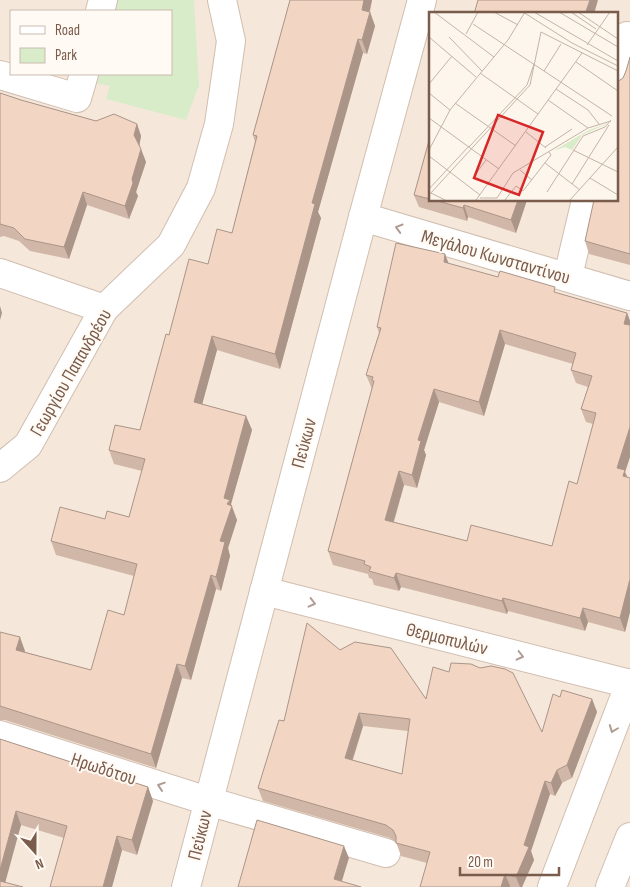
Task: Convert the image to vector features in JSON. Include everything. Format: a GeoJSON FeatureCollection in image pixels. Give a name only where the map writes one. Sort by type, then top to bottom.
{"type":"FeatureCollection","features":[{"type":"Feature","properties":{"kind":"street","name":"Γεωργίου Παπανδρέου"},"geometry":{"type":"LineString","coordinates":[[0,468],[28,445],[104,309],[171,245],[201,188],[219,124],[230,40],[222,0]]}},
{"type":"Feature","properties":{"kind":"street","name":"Πεύκων"},"geometry":{"type":"LineString","coordinates":[[186,887],[422,0]]}},
{"type":"Feature","properties":{"kind":"street"},"geometry":{"type":"LineString","coordinates":[[618,72],[627,36]]}},
{"type":"Feature","properties":{"kind":"street"},"geometry":{"type":"LineString","coordinates":[[0,75],[77,98],[84,75]]}},
{"type":"Feature","properties":{"kind":"street"},"geometry":{"type":"LineString","coordinates":[[568,276],[586,201]]}},
{"type":"Feature","properties":{"kind":"street","name":"Μεγάλου Κωνσταντίνου"},"geometry":{"type":"LineString","coordinates":[[363,217],[568,276],[630,296]]}},
{"type":"Feature","properties":{"kind":"street"},"geometry":{"type":"LineString","coordinates":[[0,272],[104,309]]}},
{"type":"Feature","properties":{"kind":"street","name":"Θερμοπυλών"},"geometry":{"type":"LineString","coordinates":[[264,591],[630,684]]}},
{"type":"Feature","properties":{"kind":"street"},"geometry":{"type":"LineString","coordinates":[[552,887],[630,684]]}},
{"type":"Feature","properties":{"kind":"street","name":"Ηρωδότου"},"geometry":{"type":"LineString","coordinates":[[0,735],[208,801],[386,854]]}},
{"type":"Feature","properties":{"kind":"street"},"geometry":{"type":"LineString","coordinates":[[610,887],[630,837]]}},
{"type":"Feature","properties":{"kind":"shaded area"},"geometry":{"type":"Polygon","coordinates":[[[0,0],[630,0],[630,887],[0,887],[0,0]]]}},
{"type":"Feature","properties":{"kind":"green space"},"geometry":{"type":"Polygon","coordinates":[[[112,0],[194,0],[199,85],[186,120],[106,99],[110,86],[95,83],[96,75],[172,75],[172,10],[108,10],[112,0]]]}},
{"type":"Feature","properties":{"kind":"building"},"geometry":{"type":"Polygon","coordinates":[[[290,0],[364,0],[362,10],[370,12],[362,40],[358,39],[312,203],[315,204],[275,354],[212,336],[194,402],[246,416],[224,498],[230,500],[227,504],[232,506],[220,541],[225,542],[216,577],[211,575],[185,666],[177,664],[151,754],[0,706],[0,632],[20,637],[16,650],[91,670],[108,610],[124,615],[137,564],[51,541],[60,507],[105,519],[107,511],[129,517],[145,459],[109,450],[115,425],[140,430],[166,334],[169,335],[189,259],[208,264],[217,229],[232,233],[257,136],[253,135],[290,0]]]}},
{"type":"Feature","properties":{"kind":"building"},"geometry":{"type":"Polygon","coordinates":[[[478,0],[590,0],[586,12],[475,12],[478,0]]]}},
{"type":"Feature","properties":{"kind":"building"},"geometry":{"type":"Polygon","coordinates":[[[630,57],[630,254],[585,241],[594,201],[618,201],[618,82],[623,78],[630,57]]]}},
{"type":"Feature","properties":{"kind":"building"},"geometry":{"type":"Polygon","coordinates":[[[0,93],[96,121],[114,114],[137,124],[134,135],[141,149],[125,206],[83,192],[64,247],[25,239],[14,228],[0,224],[0,93]]]}},
{"type":"Feature","properties":{"kind":"building"},"geometry":{"type":"Polygon","coordinates":[[[429,141],[429,199],[414,195],[429,141]]]}},
{"type":"Feature","properties":{"kind":"building"},"geometry":{"type":"Polygon","coordinates":[[[438,201],[518,201],[511,220],[464,205],[463,208],[438,201]]]}},
{"type":"Feature","properties":{"kind":"building"},"geometry":{"type":"Polygon","coordinates":[[[396,243],[445,254],[444,262],[498,277],[500,271],[555,287],[554,292],[627,313],[624,324],[630,325],[630,427],[617,468],[625,470],[623,476],[630,478],[630,579],[620,618],[583,608],[580,618],[503,598],[502,601],[396,573],[394,578],[369,571],[371,567],[364,564],[365,561],[328,551],[374,381],[372,380],[373,377],[366,375],[381,328],[377,327],[396,243]],[[500,330],[479,402],[434,389],[418,440],[421,441],[412,475],[399,471],[385,520],[467,541],[471,525],[552,546],[569,481],[577,484],[596,413],[581,409],[592,376],[571,370],[576,353],[500,330]]]}},
{"type":"Feature","properties":{"kind":"building"},"geometry":{"type":"Polygon","coordinates":[[[307,623],[340,650],[355,642],[391,648],[426,699],[433,667],[449,672],[451,663],[471,664],[480,668],[491,666],[505,669],[513,673],[542,732],[553,694],[560,697],[562,690],[592,699],[567,765],[557,770],[551,783],[545,781],[524,845],[529,847],[516,877],[505,874],[501,887],[420,887],[430,852],[396,843],[396,836],[393,830],[386,825],[258,788],[279,720],[284,721],[307,623]],[[359,713],[345,758],[402,774],[410,719],[359,713]]]}},
{"type":"Feature","properties":{"kind":"building"},"geometry":{"type":"Polygon","coordinates":[[[0,739],[148,787],[132,840],[117,836],[103,887],[50,887],[67,826],[16,811],[0,870],[0,739]]]}},
{"type":"Feature","properties":{"kind":"building"},"geometry":{"type":"Polygon","coordinates":[[[257,820],[344,846],[334,879],[361,887],[238,887],[257,820]]]}},
{"type":"Feature","properties":{"kind":"building"},"geometry":{"type":"Polygon","coordinates":[[[0,881],[23,887],[0,887],[0,881]]]}}]}
